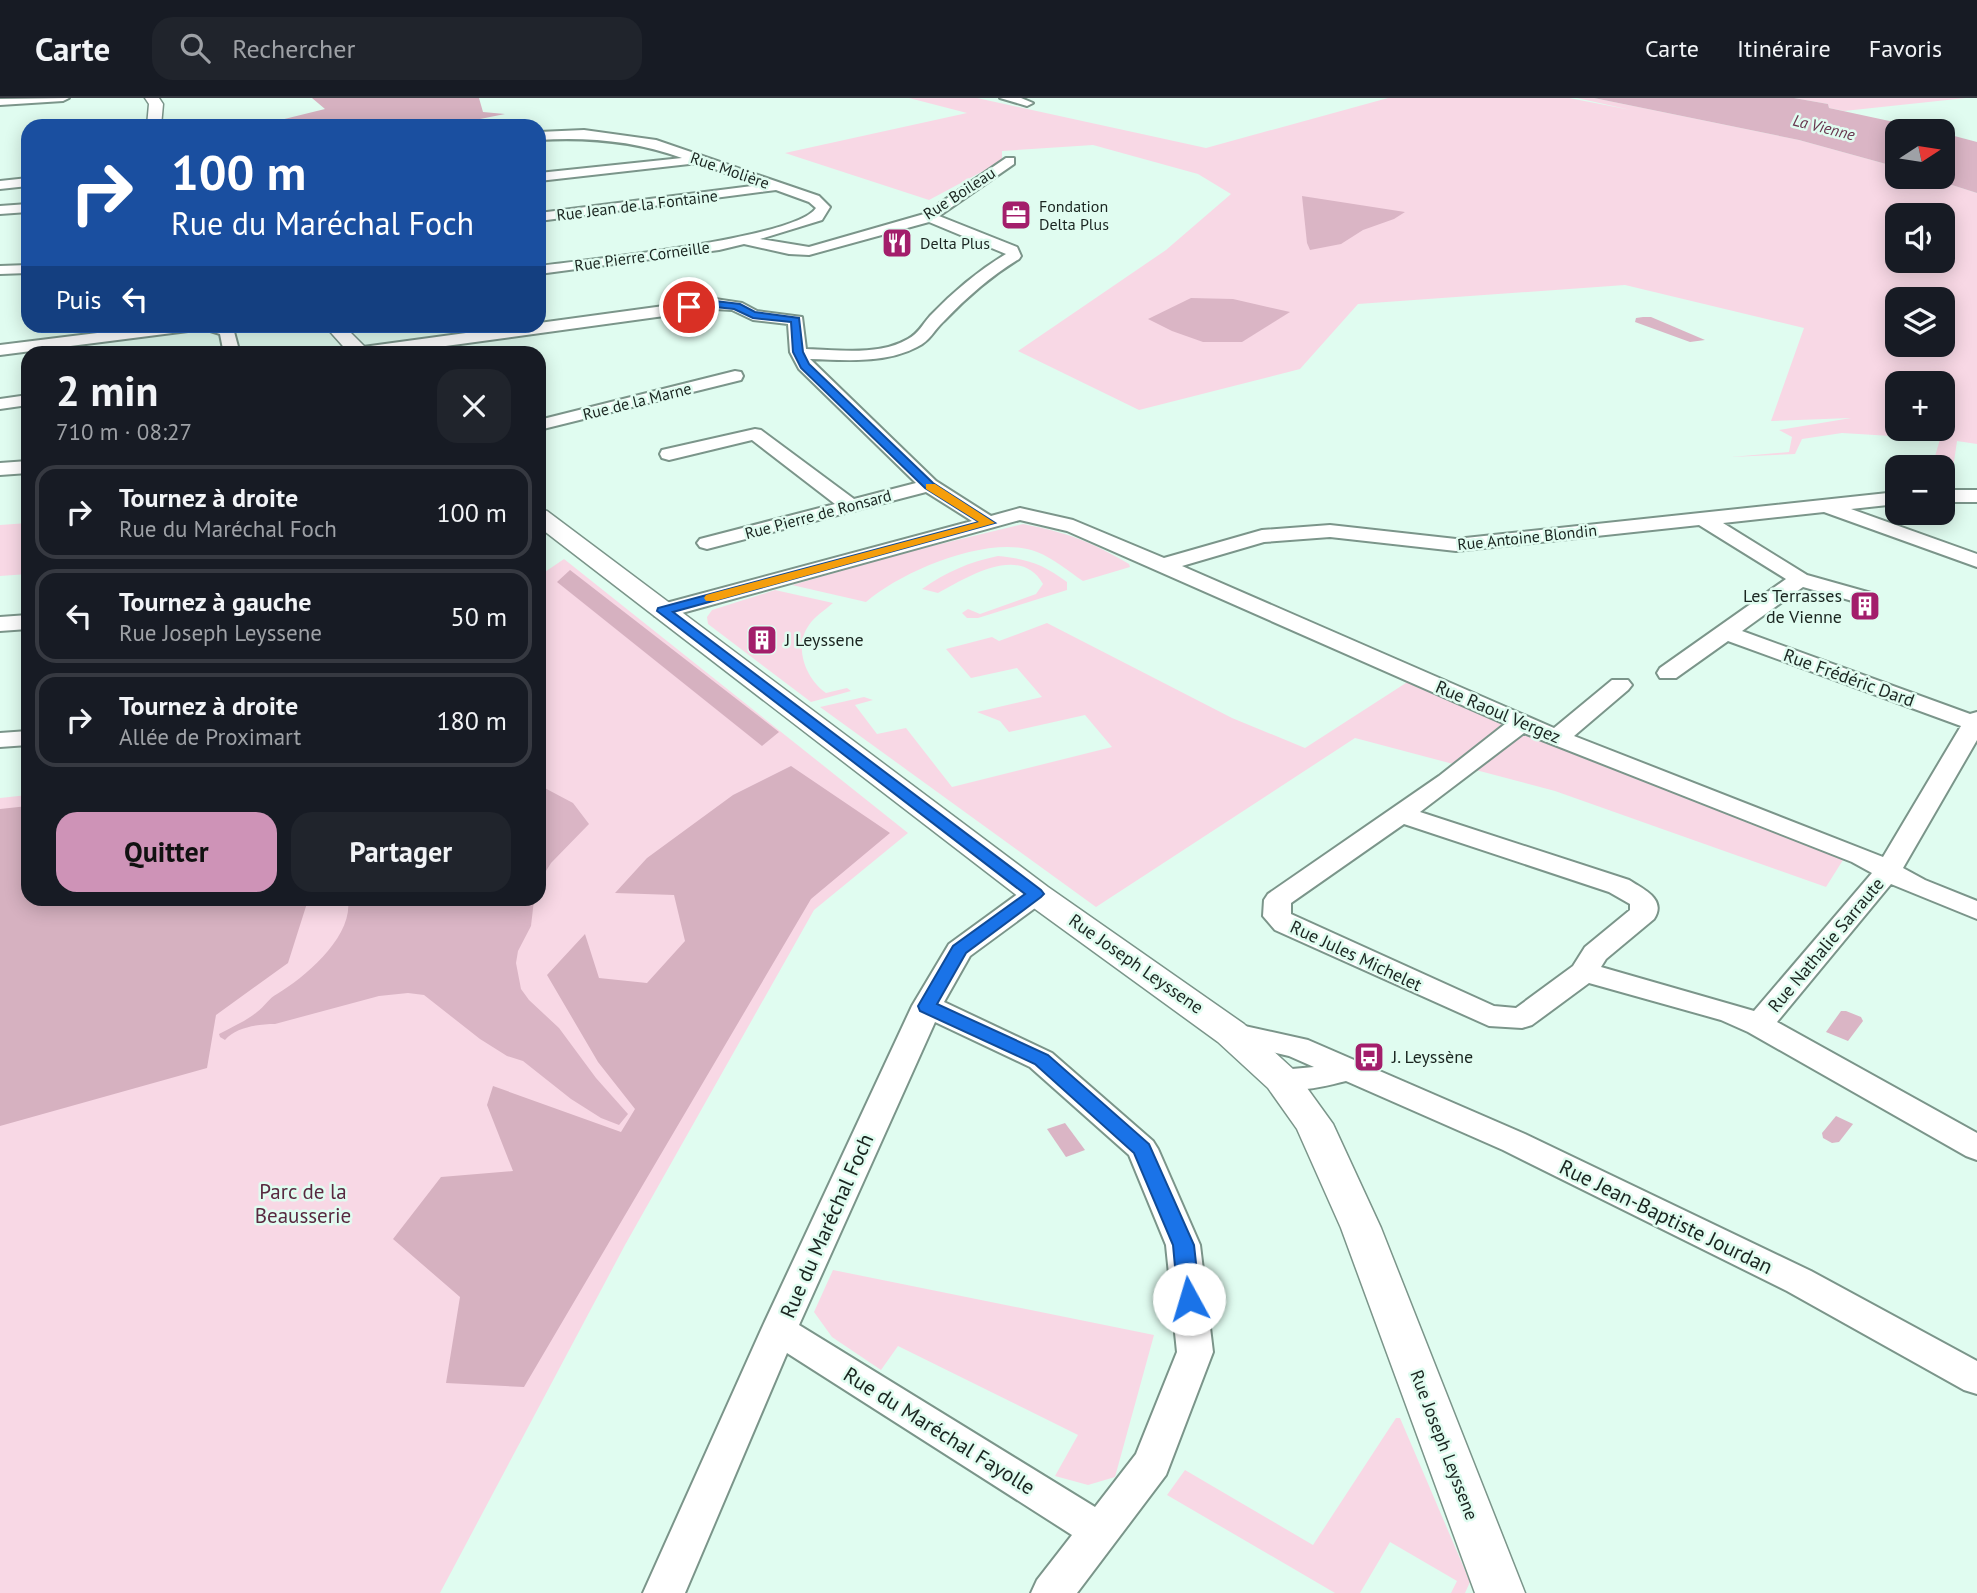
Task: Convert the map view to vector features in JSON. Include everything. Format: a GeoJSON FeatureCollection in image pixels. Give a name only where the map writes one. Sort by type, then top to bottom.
{"type":"FeatureCollection","features":[{"type":"Feature","properties":{"kind":"street"},"geometry":{"type":"LineString","coordinates":[[0,102],[63,98]]}},
{"type":"Feature","properties":{"kind":"street"},"geometry":{"type":"LineString","coordinates":[[152,98],[156,104],[154,119]]}},
{"type":"Feature","properties":{"kind":"street"},"geometry":{"type":"LineString","coordinates":[[1006,98],[1027,103]]}},
{"type":"Feature","properties":{"kind":"street","name":"Rue Molière"},"geometry":{"type":"LineString","coordinates":[[546,137],[617,136],[652,143],[814,199],[823,207],[817,217],[744,240]]}},
{"type":"Feature","properties":{"kind":"street"},"geometry":{"type":"LineString","coordinates":[[546,176],[700,160]]}},
{"type":"Feature","properties":{"kind":"street","name":"Rue Boileau"},"geometry":{"type":"LineString","coordinates":[[744,240],[789,250],[809,251],[929,217],[1010,160]]}},
{"type":"Feature","properties":{"kind":"street"},"geometry":{"type":"LineString","coordinates":[[0,186],[21,183]]}},
{"type":"Feature","properties":{"kind":"street","name":"Rue Jean de la Fontaine"},"geometry":{"type":"LineString","coordinates":[[546,215],[777,187]]}},
{"type":"Feature","properties":{"kind":"street"},"geometry":{"type":"LineString","coordinates":[[0,210],[21,208]]}},
{"type":"Feature","properties":{"kind":"street"},"geometry":{"type":"LineString","coordinates":[[799,354],[883,354],[900,350],[931,331],[935,320],[992,269],[1014,257],[1012,250],[929,217]]}},
{"type":"Feature","properties":{"kind":"street","name":"Rue Pierre Corneille"},"geometry":{"type":"LineString","coordinates":[[546,269],[719,246],[744,240]]}},
{"type":"Feature","properties":{"kind":"street"},"geometry":{"type":"LineString","coordinates":[[0,270],[21,269]]}},
{"type":"Feature","properties":{"kind":"street"},"geometry":{"type":"LineString","coordinates":[[546,327],[715,304],[736,306],[753,315],[796,320],[799,354],[805,366],[929,485],[989,523]]}},
{"type":"Feature","properties":{"kind":"street"},"geometry":{"type":"LineString","coordinates":[[31,346],[133,333]]}},
{"type":"Feature","properties":{"kind":"street"},"geometry":{"type":"LineString","coordinates":[[407,346],[503,333]]}},
{"type":"Feature","properties":{"kind":"street"},"geometry":{"type":"LineString","coordinates":[[0,350],[21,347]]}},
{"type":"Feature","properties":{"kind":"street","name":"Rue de la Marne"},"geometry":{"type":"LineString","coordinates":[[546,423],[734,376]]}},
{"type":"Feature","properties":{"kind":"street"},"geometry":{"type":"LineString","coordinates":[[0,404],[21,401]]}},
{"type":"Feature","properties":{"kind":"street"},"geometry":{"type":"LineString","coordinates":[[668,454],[755,434],[851,506]]}},
{"type":"Feature","properties":{"kind":"street"},"geometry":{"type":"LineString","coordinates":[[0,469],[21,468]]}},
{"type":"Feature","properties":{"kind":"street","name":"Rue Pierre de Ronsard"},"geometry":{"type":"LineString","coordinates":[[707,543],[929,485]]}},
{"type":"Feature","properties":{"kind":"street"},"geometry":{"type":"LineString","coordinates":[[1955,496],[1977,496]]}},
{"type":"Feature","properties":{"kind":"street","name":"Rue Antoine Blondin"},"geometry":{"type":"LineString","coordinates":[[1161,566],[1262,536],[1329,531],[1456,545],[1885,499]]}},
{"type":"Feature","properties":{"kind":"street"},"geometry":{"type":"LineString","coordinates":[[1825,506],[1977,561]]}},
{"type":"Feature","properties":{"kind":"street","name":"Rue Raoul Vergez"},"geometry":{"type":"LineString","coordinates":[[989,523],[1020,514],[1073,526],[1554,737],[1861,856],[1915,886],[1977,911]]}},
{"type":"Feature","properties":{"kind":"street"},"geometry":{"type":"LineString","coordinates":[[1703,519],[1800,579],[1863,598]]}},
{"type":"Feature","properties":{"kind":"street","name":"Rue Joseph Leyssene"},"geometry":{"type":"LineString","coordinates":[[546,521],[1036,894],[1231,1033],[1281,1079],[1314,1124],[1361,1228],[1500,1593]]}},
{"type":"Feature","properties":{"kind":"street"},"geometry":{"type":"LineString","coordinates":[[663,611],[989,523]]}},
{"type":"Feature","properties":{"kind":"street"},"geometry":{"type":"LineString","coordinates":[[1668,673],[1800,579]]}},
{"type":"Feature","properties":{"kind":"street"},"geometry":{"type":"LineString","coordinates":[[0,624],[21,622]]}},
{"type":"Feature","properties":{"kind":"street","name":"Rue Frédéric Dard"},"geometry":{"type":"LineString","coordinates":[[1725,632],[1975,721]]}},
{"type":"Feature","properties":{"kind":"street"},"geometry":{"type":"LineString","coordinates":[[1554,737],[1565,732],[1620,685]]}},
{"type":"Feature","properties":{"kind":"street","name":"Rue Nathalie Sarraute"},"geometry":{"type":"LineString","coordinates":[[1975,721],[1888,871],[1759,1024],[1977,1148]]}},
{"type":"Feature","properties":{"kind":"street","name":"Rue Jules Michelet"},"geometry":{"type":"LineString","coordinates":[[1401,814],[1619,886],[1643,900],[1644,913],[1595,953],[1584,972],[1522,1018],[1489,1016],[1284,924],[1277,916],[1278,900],[1401,814],[1522,723]]}},
{"type":"Feature","properties":{"kind":"street"},"geometry":{"type":"LineString","coordinates":[[0,740],[21,738]]}},
{"type":"Feature","properties":{"kind":"street","name":"Rue du Maréchal Foch"},"geometry":{"type":"LineString","coordinates":[[664,1593],[779,1330],[927,1006],[959,950],[1036,894]]}},
{"type":"Feature","properties":{"kind":"street"},"geometry":{"type":"LineString","coordinates":[[1584,972],[1731,1013],[1759,1024]]}},
{"type":"Feature","properties":{"kind":"street"},"geometry":{"type":"LineString","coordinates":[[927,1006],[1041,1060],[1142,1149],[1183,1245],[1195,1352],[1152,1463],[1052,1593]]}},
{"type":"Feature","properties":{"kind":"street","name":"Rue Jean-Baptiste Jourdan"},"geometry":{"type":"LineString","coordinates":[[1231,1033],[1297,1047],[1514,1142],[1799,1281],[1977,1379]]}},
{"type":"Feature","properties":{"kind":"street"},"geometry":{"type":"LineString","coordinates":[[1281,1079],[1319,1077],[1348,1070]]}},
{"type":"Feature","properties":{"kind":"street","name":"Rue du Maréchal Fayolle"},"geometry":{"type":"LineString","coordinates":[[779,1330],[1099,1531]]}},
{"type":"Feature","properties":{"kind":"green space"},"geometry":{"type":"Polygon","coordinates":[[[909,98],[977,98],[1206,148],[1388,98],[1569,98],[1631,110],[1577,98],[1594,98],[1799,140],[1885,164],[1885,189],[1955,189],[1955,186],[1977,193],[1977,444],[1957,441],[1955,455],[1935,455],[1939,441],[1955,441],[1955,371],[1885,371],[1885,436],[1842,433],[1802,439],[1795,454],[1731,457],[1789,452],[1792,437],[1779,430],[1851,418],[1771,421],[1804,328],[1625,285],[1358,304],[1300,369],[1139,410],[1018,351],[1166,250],[1231,194],[1198,174],[1093,145],[1002,151],[1002,161],[929,200],[785,153],[967,113],[909,98]]]}},
{"type":"Feature","properties":{"kind":"green space"},"geometry":{"type":"Polygon","coordinates":[[[1794,98],[1966,98],[1844,111],[1829,108],[1828,104],[1794,98]]]}},
{"type":"Feature","properties":{"kind":"green space"},"geometry":{"type":"Polygon","coordinates":[[[21,524],[21,574],[0,576],[0,525],[21,524]]]}},
{"type":"Feature","properties":{"kind":"green space"},"geometry":{"type":"Polygon","coordinates":[[[1023,524],[1078,539],[1115,556],[1130,567],[1083,581],[1037,552],[1018,547],[996,547],[947,558],[923,568],[901,578],[866,602],[792,585],[903,553],[1023,524]]]}},
{"type":"Feature","properties":{"kind":"green space"},"geometry":{"type":"Polygon","coordinates":[[[998,556],[1043,567],[1067,582],[1067,590],[978,618],[967,618],[962,613],[968,609],[980,614],[1036,594],[1043,584],[1033,572],[1021,566],[1007,565],[977,573],[938,593],[922,589],[958,568],[998,556]]]}},
{"type":"Feature","properties":{"kind":"green space","name":"Parc de la Beausserie"},"geometry":{"type":"Polygon","coordinates":[[[564,559],[908,833],[814,910],[625,1245],[440,1593],[0,1593],[0,798],[21,796],[21,906],[546,906],[546,571],[564,559]]]}},
{"type":"Feature","properties":{"kind":"green space"},"geometry":{"type":"Polygon","coordinates":[[[775,590],[833,603],[814,619],[804,634],[804,662],[813,680],[826,693],[847,688],[851,691],[811,702],[708,624],[707,617],[712,610],[775,590]]]}},
{"type":"Feature","properties":{"kind":"green space"},"geometry":{"type":"Polygon","coordinates":[[[1047,623],[1232,718],[1305,748],[1409,681],[1843,860],[1826,887],[1555,791],[1355,738],[1096,907],[820,707],[864,697],[873,700],[855,705],[877,734],[906,728],[952,787],[1112,747],[1085,715],[1009,732],[1000,721],[977,712],[1042,697],[1017,668],[971,678],[946,649],[992,637],[999,641],[1047,623]]]}},
{"type":"Feature","properties":{"kind":"green space"},"geometry":{"type":"Polygon","coordinates":[[[833,1270],[1154,1335],[1115,1477],[1088,1485],[1055,1476],[1078,1435],[898,1346],[881,1370],[832,1337],[814,1312],[833,1270]]]}},
{"type":"Feature","properties":{"kind":"green space"},"geometry":{"type":"Polygon","coordinates":[[[1396,1418],[1400,1418],[1470,1582],[1465,1593],[1451,1593],[1457,1581],[1390,1542],[1360,1593],[1335,1593],[1167,1495],[1185,1470],[1313,1545],[1396,1418]]]}},
{"type":"Feature","properties":{"kind":"shaded area"},"geometry":{"type":"Polygon","coordinates":[[[312,98],[479,98],[483,112],[505,114],[480,119],[284,119],[325,109],[312,98]]]}},
{"type":"Feature","properties":{"kind":"shaded area"},"geometry":{"type":"Polygon","coordinates":[[[570,570],[779,732],[762,746],[557,582],[570,570]]]}},
{"type":"Feature","properties":{"kind":"shaded area"},"geometry":{"type":"Polygon","coordinates":[[[791,766],[890,833],[811,899],[524,1387],[446,1383],[460,1297],[393,1239],[441,1177],[513,1171],[487,1105],[493,1086],[621,1132],[635,1109],[598,1062],[547,975],[585,934],[599,978],[647,983],[685,941],[674,895],[615,893],[647,858],[733,795],[791,766]]]}},
{"type":"Feature","properties":{"kind":"shaded area"},"geometry":{"type":"Polygon","coordinates":[[[21,807],[21,906],[306,906],[288,963],[216,1015],[207,1068],[0,1126],[0,809],[21,807]]]}},
{"type":"Feature","properties":{"kind":"water","name":"La Vienne"},"geometry":{"type":"Polygon","coordinates":[[[1594,98],[1794,98],[1828,104],[1829,108],[1885,120],[1885,164],[1799,140],[1594,98]]]}},
{"type":"Feature","properties":{"kind":"water"},"geometry":{"type":"Polygon","coordinates":[[[1955,136],[1977,142],[1977,193],[1955,186],[1955,136]]]}},
{"type":"Feature","properties":{"kind":"water"},"geometry":{"type":"Polygon","coordinates":[[[1302,196],[1405,212],[1394,219],[1363,230],[1341,244],[1310,250],[1302,196]]]}},
{"type":"Feature","properties":{"kind":"water"},"geometry":{"type":"Polygon","coordinates":[[[1191,298],[1233,299],[1290,312],[1242,342],[1203,342],[1148,319],[1191,298]]]}},
{"type":"Feature","properties":{"kind":"water"},"geometry":{"type":"Polygon","coordinates":[[[1651,317],[1705,340],[1690,342],[1635,322],[1636,318],[1651,317]]]}},
{"type":"Feature","properties":{"kind":"water"},"geometry":{"type":"Polygon","coordinates":[[[546,789],[573,803],[589,824],[546,871],[546,789]]]}},
{"type":"Feature","properties":{"kind":"water"},"geometry":{"type":"Polygon","coordinates":[[[348,906],[533,906],[531,926],[518,951],[516,963],[521,989],[559,1028],[596,1078],[628,1114],[619,1125],[601,1118],[571,1099],[523,1061],[507,1056],[480,1039],[424,995],[408,993],[379,996],[275,1024],[248,1027],[225,1040],[220,1037],[219,1034],[257,1012],[271,998],[313,967],[335,942],[348,914],[348,906]]]}},
{"type":"Feature","properties":{"kind":"water"},"geometry":{"type":"Polygon","coordinates":[[[1841,1011],[1861,1017],[1863,1021],[1848,1041],[1826,1032],[1841,1011]]]}},
{"type":"Feature","properties":{"kind":"water"},"geometry":{"type":"Polygon","coordinates":[[[1836,1116],[1853,1124],[1839,1142],[1832,1143],[1823,1138],[1822,1133],[1836,1116]]]}},
{"type":"Feature","properties":{"kind":"water"},"geometry":{"type":"Polygon","coordinates":[[[1065,1123],[1085,1150],[1066,1157],[1047,1129],[1065,1123]]]}},
{"type":"Feature","properties":{"kind":"slow traffic"},"geometry":{"type":"LineString","coordinates":[[711,598],[989,523],[931,486]]}},
{"type":"Feature","properties":{"kind":"place","name":"Fondation Delta Plus"},"geometry":{"type":"Point","coordinates":[1016,215]}},
{"type":"Feature","properties":{"kind":"place","name":"Delta Plus"},"geometry":{"type":"Point","coordinates":[897,243]}},
{"type":"Feature","properties":{"kind":"place","name":"Les Terrasses de Vienne"},"geometry":{"type":"Point","coordinates":[1865,606]}},
{"type":"Feature","properties":{"kind":"place","name":"J Leyssene"},"geometry":{"type":"Point","coordinates":[762,640]}},
{"type":"Feature","properties":{"kind":"place","name":"J. Leyssène"},"geometry":{"type":"Point","coordinates":[1369,1057]}},
{"type":"Feature","properties":{"kind":"route"},"geometry":{"type":"LineString","coordinates":[[689,307],[715,304],[736,306],[753,315],[796,320],[798,352],[805,366],[929,485],[989,523],[663,611],[1036,894],[959,950],[927,1006],[1041,1060],[1142,1149],[1183,1245],[1189,1299]]}}]}
